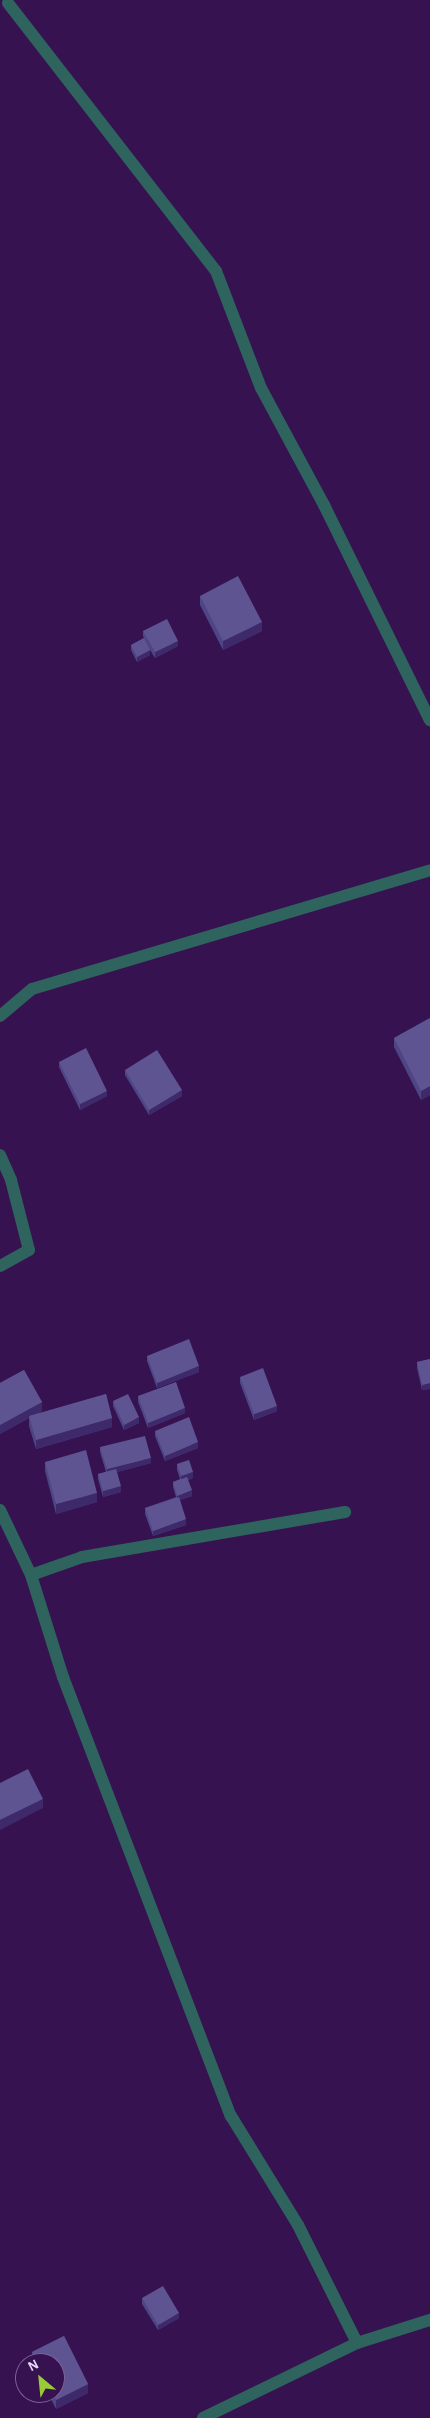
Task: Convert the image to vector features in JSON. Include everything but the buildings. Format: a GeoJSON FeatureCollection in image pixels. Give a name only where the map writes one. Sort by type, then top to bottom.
{"type":"FeatureCollection","features":[{"type":"Feature","properties":{"kind":"street"},"geometry":{"type":"LineString","coordinates":[[6,3],[216,271],[260,388],[324,505],[430,720]]}},
{"type":"Feature","properties":{"kind":"street"},"geometry":{"type":"LineString","coordinates":[[0,1016],[32,989],[430,870]]}},
{"type":"Feature","properties":{"kind":"street"},"geometry":{"type":"LineString","coordinates":[[0,1155],[11,1180],[29,1250],[0,1266]]}},
{"type":"Feature","properties":{"kind":"street"},"geometry":{"type":"LineString","coordinates":[[0,1510],[31,1575],[63,1677],[231,2116],[298,2225],[357,2343]]}},
{"type":"Feature","properties":{"kind":"street"},"geometry":{"type":"LineString","coordinates":[[31,1575],[82,1557],[345,1512]]}},
{"type":"Feature","properties":{"kind":"street"},"geometry":{"type":"LineString","coordinates":[[203,2418],[357,2343],[430,2320]]}}]}
